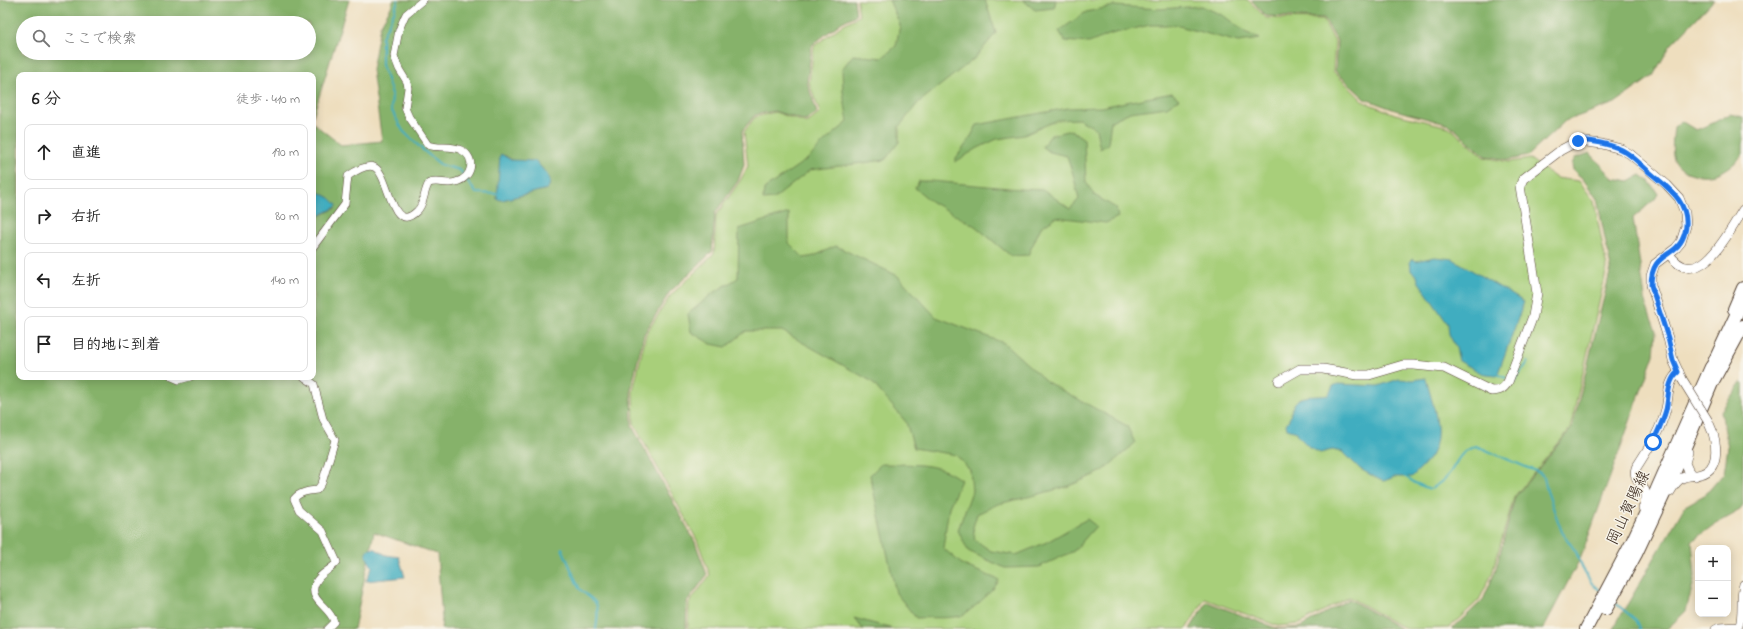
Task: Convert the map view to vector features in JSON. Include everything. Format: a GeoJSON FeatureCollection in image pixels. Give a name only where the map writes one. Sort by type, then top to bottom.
{"type":"FeatureCollection","features":[{"type":"Feature","properties":{"kind":"main road","name":"岡山賀陽線"},"geometry":{"type":"LineString","coordinates":[[1586,629],[1598,620],[1613,587],[1675,472],[1694,416],[1710,380],[1730,316],[1743,288]]}},
{"type":"Feature","properties":{"kind":"main road"},"geometry":{"type":"LineString","coordinates":[[1710,380],[1743,300]]}},
{"type":"Feature","properties":{"kind":"main road"},"geometry":{"type":"LineString","coordinates":[[1710,380],[1743,313]]}},
{"type":"Feature","properties":{"kind":"main road","name":"岡山賀陽線"},"geometry":{"type":"LineString","coordinates":[[1710,380],[1743,326]]}},
{"type":"Feature","properties":{"kind":"street"},"geometry":{"type":"LineString","coordinates":[[316,243],[345,204],[348,176],[353,173],[370,167],[374,167],[379,170],[383,176],[396,212],[407,217],[417,212],[428,183],[433,181],[449,183],[457,182],[465,176],[472,164],[468,154],[460,149],[433,147],[428,145],[409,117],[405,108],[408,88],[407,82],[396,63],[394,56],[396,40],[406,14],[423,0]]}},
{"type":"Feature","properties":{"kind":"street"},"geometry":{"type":"LineString","coordinates":[[1279,381],[1300,369],[1323,369],[1357,375],[1369,375],[1403,365],[1414,365],[1444,368],[1491,391],[1503,389],[1508,382],[1533,316],[1537,293],[1532,252],[1520,186],[1522,179],[1570,144],[1578,141],[1590,141],[1612,146],[1630,154],[1667,185],[1679,198],[1686,213],[1686,226],[1681,242],[1669,254],[1655,264],[1651,276],[1651,285],[1668,338],[1673,360],[1680,376],[1708,421],[1713,433],[1716,447],[1714,462],[1705,472],[1694,476],[1681,478],[1675,484],[1648,540],[1633,549]]}},
{"type":"Feature","properties":{"kind":"street"},"geometry":{"type":"LineString","coordinates":[[1669,254],[1674,260],[1682,265],[1690,267],[1700,265],[1711,258],[1743,210]]}},
{"type":"Feature","properties":{"kind":"street"},"geometry":{"type":"LineString","coordinates":[[1680,376],[1673,376],[1660,428],[1636,468],[1634,474],[1636,480],[1643,484],[1650,484],[1656,479],[1677,435],[1694,416],[1699,428],[1685,459],[1687,468],[1694,476]]}},
{"type":"Feature","properties":{"kind":"street"},"geometry":{"type":"LineString","coordinates":[[308,380],[314,384],[323,419],[335,440],[322,483],[316,490],[309,490],[297,495],[294,499],[299,510],[323,531],[337,562],[333,567],[321,574],[315,582],[313,591],[314,597],[333,616],[334,622],[327,629]]}},
{"type":"Feature","properties":{"kind":"street"},"geometry":{"type":"LineString","coordinates":[[1633,549],[1637,524],[1645,505],[1646,492],[1643,484]]}},
{"type":"Feature","properties":{"kind":"street"},"geometry":{"type":"LineString","coordinates":[[1716,629],[1719,627],[1739,626],[1742,618],[1743,584]]}},
{"type":"Feature","properties":{"kind":"green space"},"geometry":{"type":"Polygon","coordinates":[[[0,0],[349,0],[316,106],[316,72],[16,72],[16,380],[316,380],[316,218],[336,208],[330,198],[316,191],[316,125],[341,145],[382,141],[372,70],[380,26],[391,7],[393,0],[854,0],[856,15],[842,22],[812,45],[807,82],[817,113],[806,121],[774,111],[755,115],[742,131],[744,165],[738,181],[715,213],[712,252],[669,293],[644,334],[631,389],[632,426],[695,542],[707,575],[687,602],[686,629],[441,629],[442,619],[437,554],[374,532],[354,629],[0,629],[0,0]],[[504,155],[497,199],[502,200],[547,189],[550,179],[536,161],[514,161],[504,155]]]}},
{"type":"Feature","properties":{"kind":"green space"},"geometry":{"type":"Polygon","coordinates":[[[857,0],[1248,0],[1266,18],[1323,19],[1335,42],[1333,71],[1364,102],[1395,114],[1449,127],[1484,157],[1509,162],[1530,159],[1556,178],[1579,181],[1594,201],[1607,268],[1570,429],[1514,497],[1492,574],[1479,600],[1449,628],[1408,629],[1396,624],[1349,597],[1299,624],[1278,626],[1205,599],[1186,629],[688,629],[689,603],[710,575],[697,540],[634,424],[633,391],[646,334],[670,296],[714,254],[716,215],[740,181],[748,166],[744,132],[755,117],[775,112],[807,123],[820,113],[809,83],[814,46],[844,24],[859,16],[857,0]]]}},
{"type":"Feature","properties":{"kind":"green space"},"geometry":{"type":"Polygon","coordinates":[[[889,0],[985,0],[996,33],[975,58],[918,103],[899,127],[899,142],[885,160],[810,170],[774,199],[763,200],[764,189],[809,158],[824,142],[848,122],[843,92],[842,69],[853,55],[882,58],[896,46],[900,25],[889,0]]]}},
{"type":"Feature","properties":{"kind":"green space"},"geometry":{"type":"Polygon","coordinates":[[[1023,0],[1056,0],[1054,8],[1035,10],[1023,0]]]}},
{"type":"Feature","properties":{"kind":"green space"},"geometry":{"type":"Polygon","coordinates":[[[1251,0],[1714,0],[1670,46],[1653,76],[1615,103],[1565,121],[1528,156],[1509,160],[1485,156],[1450,125],[1395,110],[1365,99],[1335,71],[1337,41],[1324,18],[1266,16],[1251,0]]]}},
{"type":"Feature","properties":{"kind":"green space"},"geometry":{"type":"Polygon","coordinates":[[[1114,6],[1160,9],[1202,6],[1224,16],[1245,32],[1260,39],[1238,42],[1175,25],[1150,25],[1111,34],[1089,43],[1065,41],[1059,31],[1086,12],[1114,6]]]}},
{"type":"Feature","properties":{"kind":"green space"},"geometry":{"type":"Polygon","coordinates":[[[1172,93],[1179,99],[1167,107],[1130,112],[1111,121],[1108,144],[1100,149],[1096,129],[1079,119],[1057,120],[1024,135],[997,139],[978,148],[955,162],[977,125],[1068,108],[1101,107],[1172,93]]]}},
{"type":"Feature","properties":{"kind":"green space"},"geometry":{"type":"Polygon","coordinates":[[[1730,114],[1743,117],[1743,154],[1738,160],[1721,172],[1706,175],[1693,174],[1681,169],[1674,159],[1672,143],[1674,127],[1681,121],[1696,130],[1730,114]]]}},
{"type":"Feature","properties":{"kind":"green space"},"geometry":{"type":"Polygon","coordinates":[[[1071,130],[1084,139],[1086,182],[1094,195],[1116,208],[1118,217],[1106,223],[1056,217],[1041,227],[1028,255],[1011,256],[975,226],[932,202],[915,188],[919,181],[931,181],[1044,190],[1070,209],[1079,199],[1067,156],[1050,152],[1042,147],[1051,135],[1071,130]]]}},
{"type":"Feature","properties":{"kind":"green space"},"geometry":{"type":"Polygon","coordinates":[[[1590,153],[1613,178],[1629,181],[1641,175],[1649,181],[1658,194],[1655,199],[1633,218],[1646,305],[1656,331],[1654,355],[1581,557],[1543,629],[1452,629],[1483,600],[1495,572],[1515,497],[1572,428],[1611,268],[1597,199],[1583,179],[1573,170],[1572,164],[1575,158],[1590,153]]]}},
{"type":"Feature","properties":{"kind":"green space"},"geometry":{"type":"Polygon","coordinates":[[[789,213],[789,243],[804,258],[814,256],[836,246],[898,276],[936,317],[1004,343],[1047,382],[1127,426],[1135,443],[1103,471],[1069,486],[998,504],[977,514],[973,527],[975,540],[991,551],[1016,555],[1047,542],[1087,519],[1096,526],[1074,551],[1039,567],[1005,568],[968,551],[958,530],[972,491],[970,470],[956,455],[914,448],[906,422],[871,381],[782,331],[746,331],[726,347],[711,344],[691,332],[688,314],[713,293],[738,278],[739,229],[789,213]]]}},
{"type":"Feature","properties":{"kind":"green space"},"geometry":{"type":"Polygon","coordinates":[[[1741,382],[1743,382],[1743,506],[1740,510],[1715,524],[1692,541],[1695,577],[1686,611],[1667,629],[1613,629],[1685,506],[1706,494],[1724,473],[1728,447],[1721,411],[1741,382]]]}},
{"type":"Feature","properties":{"kind":"green space"},"geometry":{"type":"Polygon","coordinates":[[[881,464],[913,464],[933,467],[952,474],[961,480],[949,507],[943,548],[963,565],[999,580],[987,595],[964,614],[949,617],[916,618],[896,593],[870,475],[881,464]]]}},
{"type":"Feature","properties":{"kind":"green space"},"geometry":{"type":"Polygon","coordinates":[[[1349,599],[1401,629],[1278,629],[1301,627],[1349,599]]]}},
{"type":"Feature","properties":{"kind":"green space"},"geometry":{"type":"Polygon","coordinates":[[[1207,602],[1278,629],[1190,629],[1207,602]]]}},
{"type":"Feature","properties":{"kind":"green space"},"geometry":{"type":"Polygon","coordinates":[[[854,618],[893,629],[863,629],[854,618]]]}},
{"type":"Feature","properties":{"kind":"water"},"geometry":{"type":"Polygon","coordinates":[[[501,154],[511,160],[536,161],[549,178],[550,182],[547,189],[502,200],[497,199],[501,154]]]}},
{"type":"Feature","properties":{"kind":"water"},"geometry":{"type":"Polygon","coordinates":[[[316,191],[330,198],[337,205],[336,207],[316,217],[316,191]]]}},
{"type":"Feature","properties":{"kind":"water"},"geometry":{"type":"Polygon","coordinates":[[[1435,257],[1453,259],[1524,302],[1497,376],[1485,375],[1459,361],[1456,348],[1449,334],[1448,324],[1418,281],[1417,276],[1411,271],[1410,261],[1413,259],[1416,261],[1435,257]]]}},
{"type":"Feature","properties":{"kind":"water"},"geometry":{"type":"Polygon","coordinates":[[[1426,378],[1436,418],[1437,437],[1431,456],[1412,477],[1394,477],[1384,481],[1380,480],[1360,469],[1343,452],[1332,450],[1320,453],[1309,447],[1299,437],[1297,432],[1287,429],[1286,424],[1294,404],[1298,400],[1307,397],[1328,395],[1333,386],[1338,384],[1378,386],[1399,379],[1412,380],[1426,378]]]}},
{"type":"Feature","properties":{"kind":"water"},"geometry":{"type":"Polygon","coordinates":[[[374,548],[386,555],[399,557],[405,577],[366,581],[372,567],[366,556],[367,550],[374,548]]]}},
{"type":"Feature","properties":{"kind":"waterway"},"geometry":{"type":"LineString","coordinates":[[398,0],[382,37],[382,65],[392,94],[391,109],[403,131],[424,151],[441,165],[460,170],[464,176]]}},
{"type":"Feature","properties":{"kind":"waterway"},"geometry":{"type":"LineString","coordinates":[[466,179],[476,193],[499,194]]}},
{"type":"Feature","properties":{"kind":"waterway"},"geometry":{"type":"LineString","coordinates":[[1513,380],[1515,381],[1528,362]]}},
{"type":"Feature","properties":{"kind":"waterway"},"geometry":{"type":"LineString","coordinates":[[1496,374],[1506,378]]}},
{"type":"Feature","properties":{"kind":"waterway"},"geometry":{"type":"LineString","coordinates":[[1404,476],[1415,483],[1430,489],[1446,477],[1465,452],[1476,446],[1540,473],[1544,477],[1547,491],[1562,532],[1576,552],[1585,573],[1593,585],[1601,591]]}},
{"type":"Feature","properties":{"kind":"waterway"},"geometry":{"type":"LineString","coordinates":[[562,548],[579,588],[596,603],[598,614],[596,629]]}},
{"type":"Feature","properties":{"kind":"waterway"},"geometry":{"type":"LineString","coordinates":[[1615,603],[1636,620],[1640,629]]}},
{"type":"Feature","properties":{"kind":"route"},"geometry":{"type":"LineString","coordinates":[[1578,141],[1590,141],[1612,146],[1630,154],[1667,185],[1679,198],[1686,213],[1685,234],[1681,242],[1669,254],[1655,264],[1651,276],[1651,285],[1668,338],[1673,360],[1678,372],[1673,376],[1660,428],[1653,442]]}}]}
